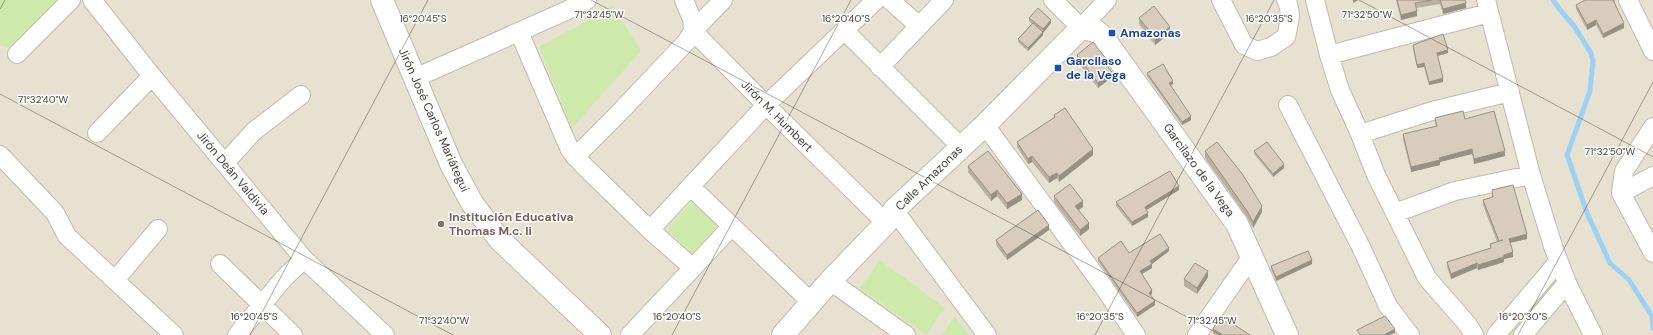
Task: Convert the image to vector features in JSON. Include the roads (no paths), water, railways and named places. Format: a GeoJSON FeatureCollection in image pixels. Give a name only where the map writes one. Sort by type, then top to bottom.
{"type":"FeatureCollection","features":[{"type":"Feature","properties":{"kind":"street"},"geometry":{"type":"LineString","coordinates":[[17,54],[71,0]]}},
{"type":"Feature","properties":{"kind":"street","name":"Jirón Deán Valdivia"},"geometry":{"type":"LineString","coordinates":[[92,0],[152,76],[304,259],[385,335]]}},
{"type":"Feature","properties":{"kind":"street","name":"Jirón José Carlos Mariátegui"},"geometry":{"type":"LineString","coordinates":[[382,0],[457,176],[472,204],[499,239],[600,335]]}},
{"type":"Feature","properties":{"kind":"street"},"geometry":{"type":"LineString","coordinates":[[415,78],[519,32],[566,5],[587,0]]}},
{"type":"Feature","properties":{"kind":"street"},"geometry":{"type":"LineString","coordinates":[[684,0],[692,19],[693,30]]}},
{"type":"Feature","properties":{"kind":"street"},"geometry":{"type":"LineString","coordinates":[[575,157],[687,41],[693,30],[723,0]]}},
{"type":"Feature","properties":{"kind":"street"},"geometry":{"type":"LineString","coordinates":[[650,230],[766,105],[876,0]]}},
{"type":"Feature","properties":{"kind":"street"},"geometry":{"type":"LineString","coordinates":[[890,0],[920,26]]}},
{"type":"Feature","properties":{"kind":"street"},"geometry":{"type":"LineString","coordinates":[[880,67],[944,0]]}},
{"type":"Feature","properties":{"kind":"street"},"geometry":{"type":"LineString","coordinates":[[1053,0],[1081,28],[1106,0]]}},
{"type":"Feature","properties":{"kind":"street"},"geometry":{"type":"LineString","coordinates":[[1221,0],[1244,45],[1257,50],[1271,47],[1286,37],[1290,21],[1289,6],[1286,0]]}},
{"type":"Feature","properties":{"kind":"street"},"geometry":{"type":"LineString","coordinates":[[1315,0],[1329,55],[1340,90],[1360,134],[1376,175],[1427,278],[1468,325],[1474,335]]}},
{"type":"Feature","properties":{"kind":"street"},"geometry":{"type":"LineString","coordinates":[[1628,0],[1653,51]]}},
{"type":"Feature","properties":{"kind":"street"},"geometry":{"type":"LineString","coordinates":[[1329,55],[1488,6],[1532,176],[1558,262],[1593,335]]}},
{"type":"Feature","properties":{"kind":"street","name":"Calle Amazonas"},"geometry":{"type":"LineString","coordinates":[[783,335],[830,281],[890,217],[985,125],[1081,28]]}},
{"type":"Feature","properties":{"kind":"street","name":"Garcilazo de la Vega"},"geometry":{"type":"LineString","coordinates":[[1081,28],[1096,31],[1102,36],[1237,224],[1287,335]]}},
{"type":"Feature","properties":{"kind":"street","name":"Jirón M. Humbert"},"geometry":{"type":"LineString","coordinates":[[693,30],[766,105],[890,217],[987,335]]}},
{"type":"Feature","properties":{"kind":"street"},"geometry":{"type":"LineString","coordinates":[[844,30],[961,147]]}},
{"type":"Feature","properties":{"kind":"street"},"geometry":{"type":"LineString","coordinates":[[519,32],[570,150],[575,157],[650,230],[693,268]]}},
{"type":"Feature","properties":{"kind":"street"},"geometry":{"type":"LineString","coordinates":[[97,133],[152,76]]}},
{"type":"Feature","properties":{"kind":"street"},"geometry":{"type":"LineString","coordinates":[[1360,134],[1432,111],[1510,92]]}},
{"type":"Feature","properties":{"kind":"street"},"geometry":{"type":"LineString","coordinates":[[225,163],[254,131],[302,95]]}},
{"type":"Feature","properties":{"kind":"street"},"geometry":{"type":"LineString","coordinates":[[1288,105],[1361,247],[1388,306],[1410,335]]}},
{"type":"Feature","properties":{"kind":"street"},"geometry":{"type":"LineString","coordinates":[[985,125],[1103,286],[1136,335]]}},
{"type":"Feature","properties":{"kind":"street"},"geometry":{"type":"LineString","coordinates":[[1653,127],[1624,171],[1621,193],[1653,253]]}},
{"type":"Feature","properties":{"kind":"street"},"geometry":{"type":"LineString","coordinates":[[0,155],[55,212],[67,236],[174,335]]}},
{"type":"Feature","properties":{"kind":"street"},"geometry":{"type":"LineString","coordinates":[[1395,213],[1455,192],[1532,176]]}},
{"type":"Feature","properties":{"kind":"street"},"geometry":{"type":"LineString","coordinates":[[1621,193],[1653,176]]}},
{"type":"Feature","properties":{"kind":"street"},"geometry":{"type":"LineString","coordinates":[[691,186],[811,302]]}},
{"type":"Feature","properties":{"kind":"street"},"geometry":{"type":"LineString","coordinates":[[630,335],[732,226]]}},
{"type":"Feature","properties":{"kind":"street"},"geometry":{"type":"LineString","coordinates":[[116,280],[158,229]]}},
{"type":"Feature","properties":{"kind":"street"},"geometry":{"type":"LineString","coordinates":[[1197,335],[1252,256]]}},
{"type":"Feature","properties":{"kind":"street"},"geometry":{"type":"LineString","coordinates":[[237,335],[284,278],[304,259]]}},
{"type":"Feature","properties":{"kind":"street"},"geometry":{"type":"LineString","coordinates":[[1496,335],[1558,262]]}},
{"type":"Feature","properties":{"kind":"street"},"geometry":{"type":"LineString","coordinates":[[220,264],[293,335]]}},
{"type":"Feature","properties":{"kind":"street"},"geometry":{"type":"LineString","coordinates":[[830,281],[906,335]]}},
{"type":"Feature","properties":{"kind":"street"},"geometry":{"type":"LineString","coordinates":[[1523,335],[1567,283]]}},
{"type":"Feature","properties":{"kind":"waterway"},"geometry":{"type":"LineString","coordinates":[[1553,0],[1574,26],[1591,53],[1593,61],[1590,91],[1567,155],[1587,213],[1610,263],[1629,280],[1652,316],[1653,328]]}},
{"type":"Feature","properties":{"kind":"place","name":"Amazonas"},"geometry":{"type":"Point","coordinates":[1112,33]}},
{"type":"Feature","properties":{"kind":"place","name":"Garcilaso de la Vega"},"geometry":{"type":"Point","coordinates":[1058,68]}},
{"type":"Feature","properties":{"kind":"place","name":"Institución Educativa Thomas M.c. Ii"},"geometry":{"type":"Point","coordinates":[441,224]}}]}
